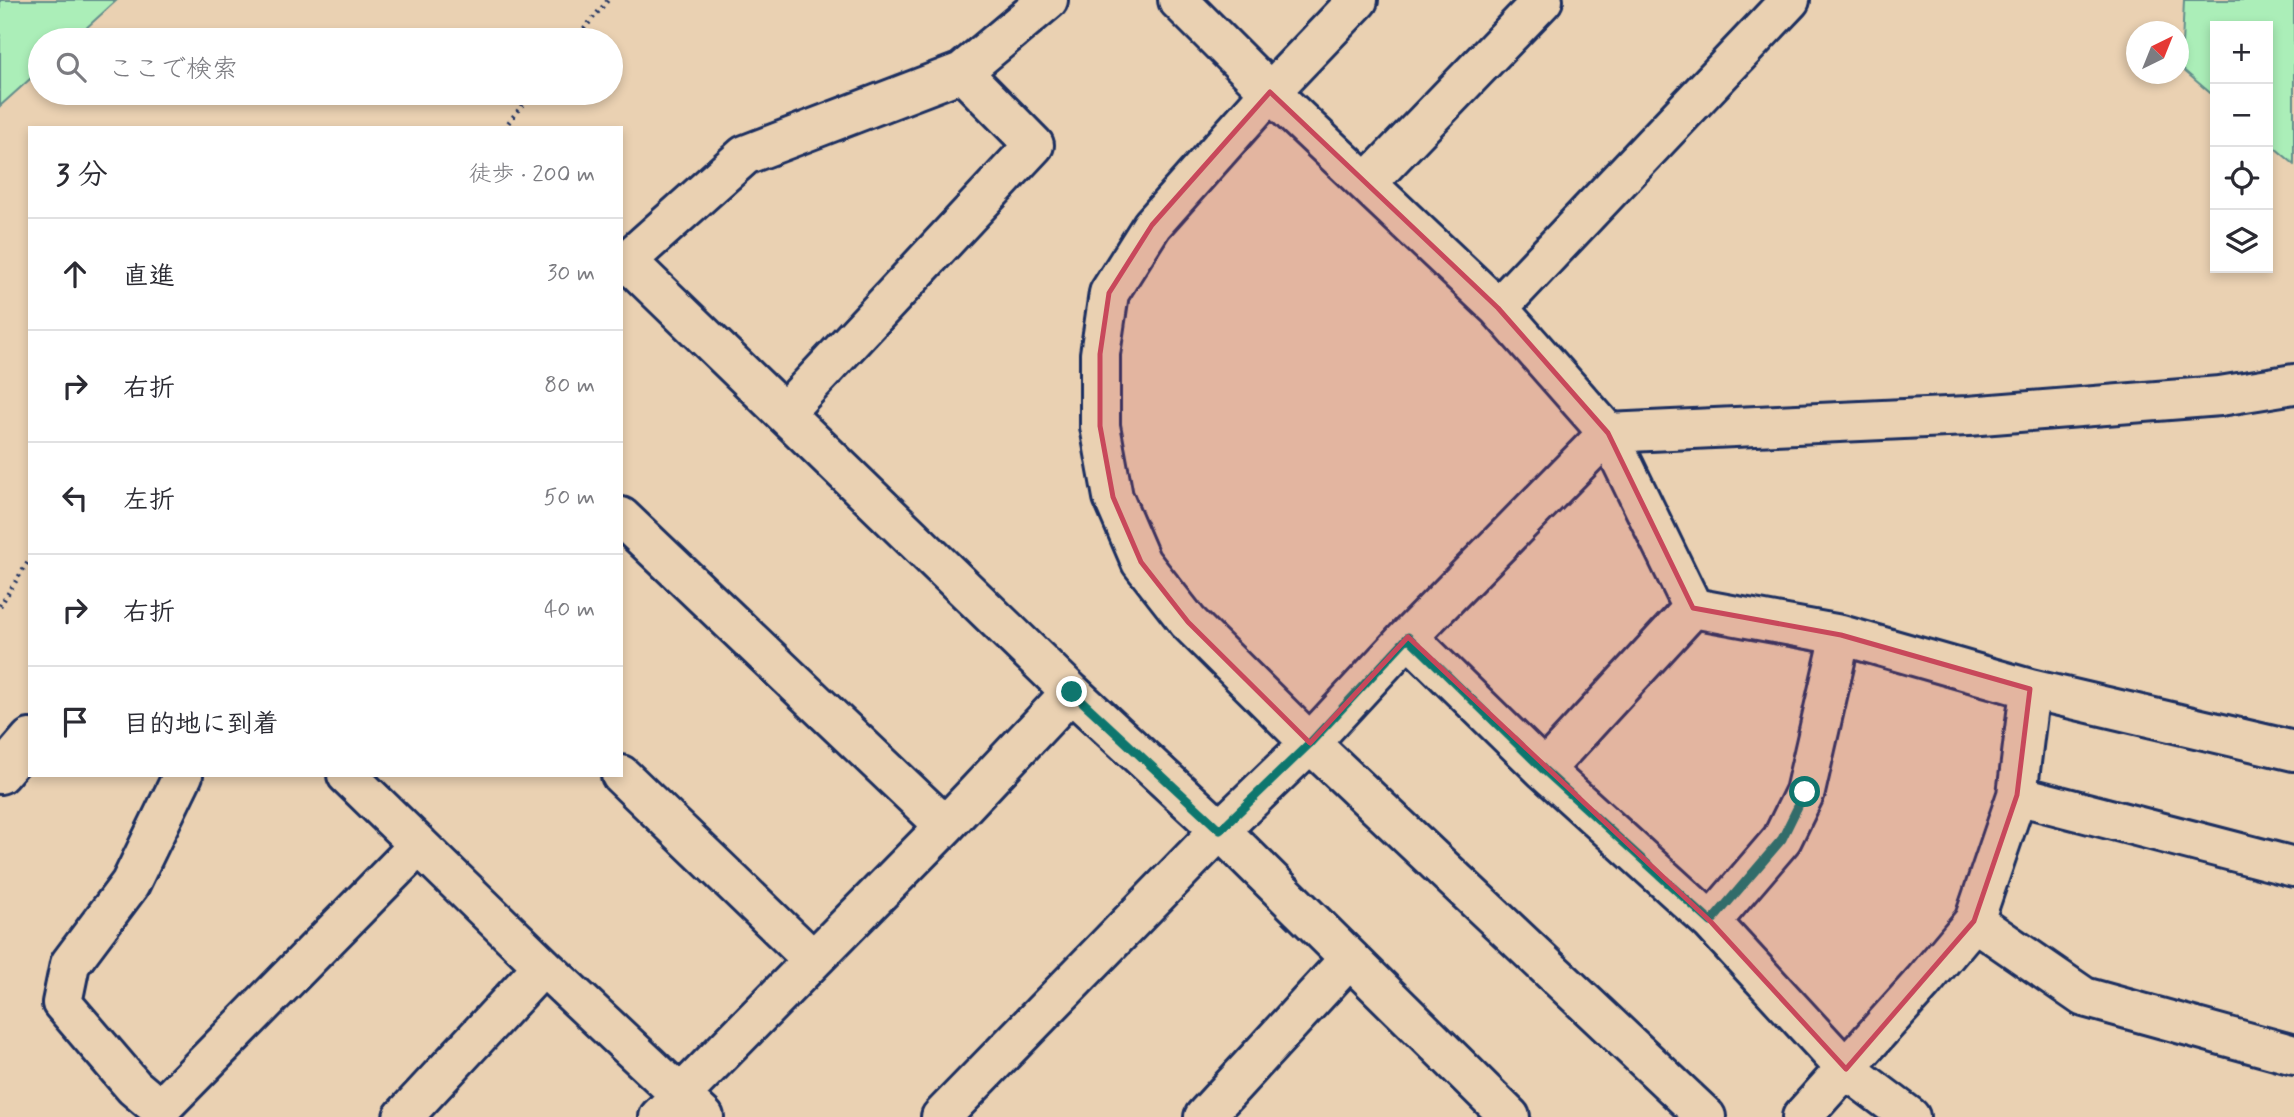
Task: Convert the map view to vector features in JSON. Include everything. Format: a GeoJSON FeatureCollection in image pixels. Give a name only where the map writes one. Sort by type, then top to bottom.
{"type":"FeatureCollection","features":[{"type":"Feature","properties":{"kind":"street"},"geometry":{"type":"LineString","coordinates":[[1048,0],[962,72],[745,155],[624,263],[1220,830],[1510,1117]]}},
{"type":"Feature","properties":{"kind":"street"},"geometry":{"type":"LineString","coordinates":[[1178,0],[1270,92],[1499,308],[1608,433],[1693,608]]}},
{"type":"Feature","properties":{"kind":"street"},"geometry":{"type":"LineString","coordinates":[[1358,0],[1270,92],[1152,225],[1109,293],[1100,354],[1100,426],[1113,497],[1141,562],[1188,622],[1310,743],[1706,1117]]}},
{"type":"Feature","properties":{"kind":"street"},"geometry":{"type":"LineString","coordinates":[[1367,183],[1543,0]]}},
{"type":"Feature","properties":{"kind":"street"},"geometry":{"type":"LineString","coordinates":[[1499,308],[1790,0]]}},
{"type":"Feature","properties":{"kind":"street"},"geometry":{"type":"LineString","coordinates":[[784,413],[1034,145],[962,72]]}},
{"type":"Feature","properties":{"kind":"street"},"geometry":{"type":"LineString","coordinates":[[941,1117],[1220,830],[1310,743],[1408,637],[1608,433],[1968,416],[2220,396],[2294,384]]}},
{"type":"Feature","properties":{"kind":"street"},"geometry":{"type":"LineString","coordinates":[[623,519],[945,826]]}},
{"type":"Feature","properties":{"kind":"street"},"geometry":{"type":"LineString","coordinates":[[1693,608],[1841,635],[2030,689],[2294,751]]}},
{"type":"Feature","properties":{"kind":"street"},"geometry":{"type":"LineString","coordinates":[[1544,770],[1693,608]]}},
{"type":"Feature","properties":{"kind":"street"},"geometry":{"type":"LineString","coordinates":[[1711,922],[1782,839],[1805,792],[1841,635]]}},
{"type":"Feature","properties":{"kind":"street"},"geometry":{"type":"LineString","coordinates":[[1408,637],[1544,770],[1711,922],[1846,1069],[1910,1117]]}},
{"type":"Feature","properties":{"kind":"street"},"geometry":{"type":"LineString","coordinates":[[1802,1117],[1974,921],[2017,795],[2030,689]]}},
{"type":"Feature","properties":{"kind":"street"},"geometry":{"type":"LineString","coordinates":[[349,777],[543,966],[681,1110],[812,959],[945,826],[1072,692]]}},
{"type":"Feature","properties":{"kind":"street"},"geometry":{"type":"LineString","coordinates":[[0,774],[28,741]]}},
{"type":"Feature","properties":{"kind":"street"},"geometry":{"type":"LineString","coordinates":[[182,777],[130,884],[70,964],[62,1003],[134,1087],[160,1110],[419,845]]}},
{"type":"Feature","properties":{"kind":"street"},"geometry":{"type":"LineString","coordinates":[[623,777],[812,959]]}},
{"type":"Feature","properties":{"kind":"street"},"geometry":{"type":"LineString","coordinates":[[2017,795],[2294,867]]}},
{"type":"Feature","properties":{"kind":"street"},"geometry":{"type":"LineString","coordinates":[[1974,921],[2084,997],[2294,1055]]}},
{"type":"Feature","properties":{"kind":"street"},"geometry":{"type":"LineString","coordinates":[[1204,1117],[1349,959]]}},
{"type":"Feature","properties":{"kind":"street"},"geometry":{"type":"LineString","coordinates":[[403,1117],[543,966]]}},
{"type":"Feature","properties":{"kind":"path"},"geometry":{"type":"LineString","coordinates":[[585,28],[608,0]]}},
{"type":"Feature","properties":{"kind":"path"},"geometry":{"type":"LineString","coordinates":[[506,126],[522,105]]}},
{"type":"Feature","properties":{"kind":"path"},"geometry":{"type":"LineString","coordinates":[[0,606],[28,562]]}},
{"type":"Feature","properties":{"kind":"highlighted area"},"geometry":{"type":"Polygon","coordinates":[[[1270,92],[1498,308],[1608,433],[1693,608],[1841,635],[2030,689],[2017,795],[1974,921],[1846,1069],[1711,922],[1408,637],[1310,743],[1188,622],[1141,562],[1113,497],[1100,426],[1100,354],[1109,293],[1152,225],[1270,92]]]}},
{"type":"Feature","properties":{"kind":"green space"},"geometry":{"type":"Polygon","coordinates":[[[0,0],[117,0],[86,28],[28,28],[28,81],[0,106],[0,0]]]}},
{"type":"Feature","properties":{"kind":"green space"},"geometry":{"type":"Polygon","coordinates":[[[2184,0],[2294,0],[2294,164],[2273,146],[2273,21],[2210,21],[2210,93],[2189,75],[2189,21],[2183,21],[2184,0]]]}},
{"type":"Feature","properties":{"kind":"route"},"geometry":{"type":"LineString","coordinates":[[1072,692],[1220,830],[1310,743],[1408,637],[1544,770],[1711,922],[1782,839],[1805,792]]}}]}
